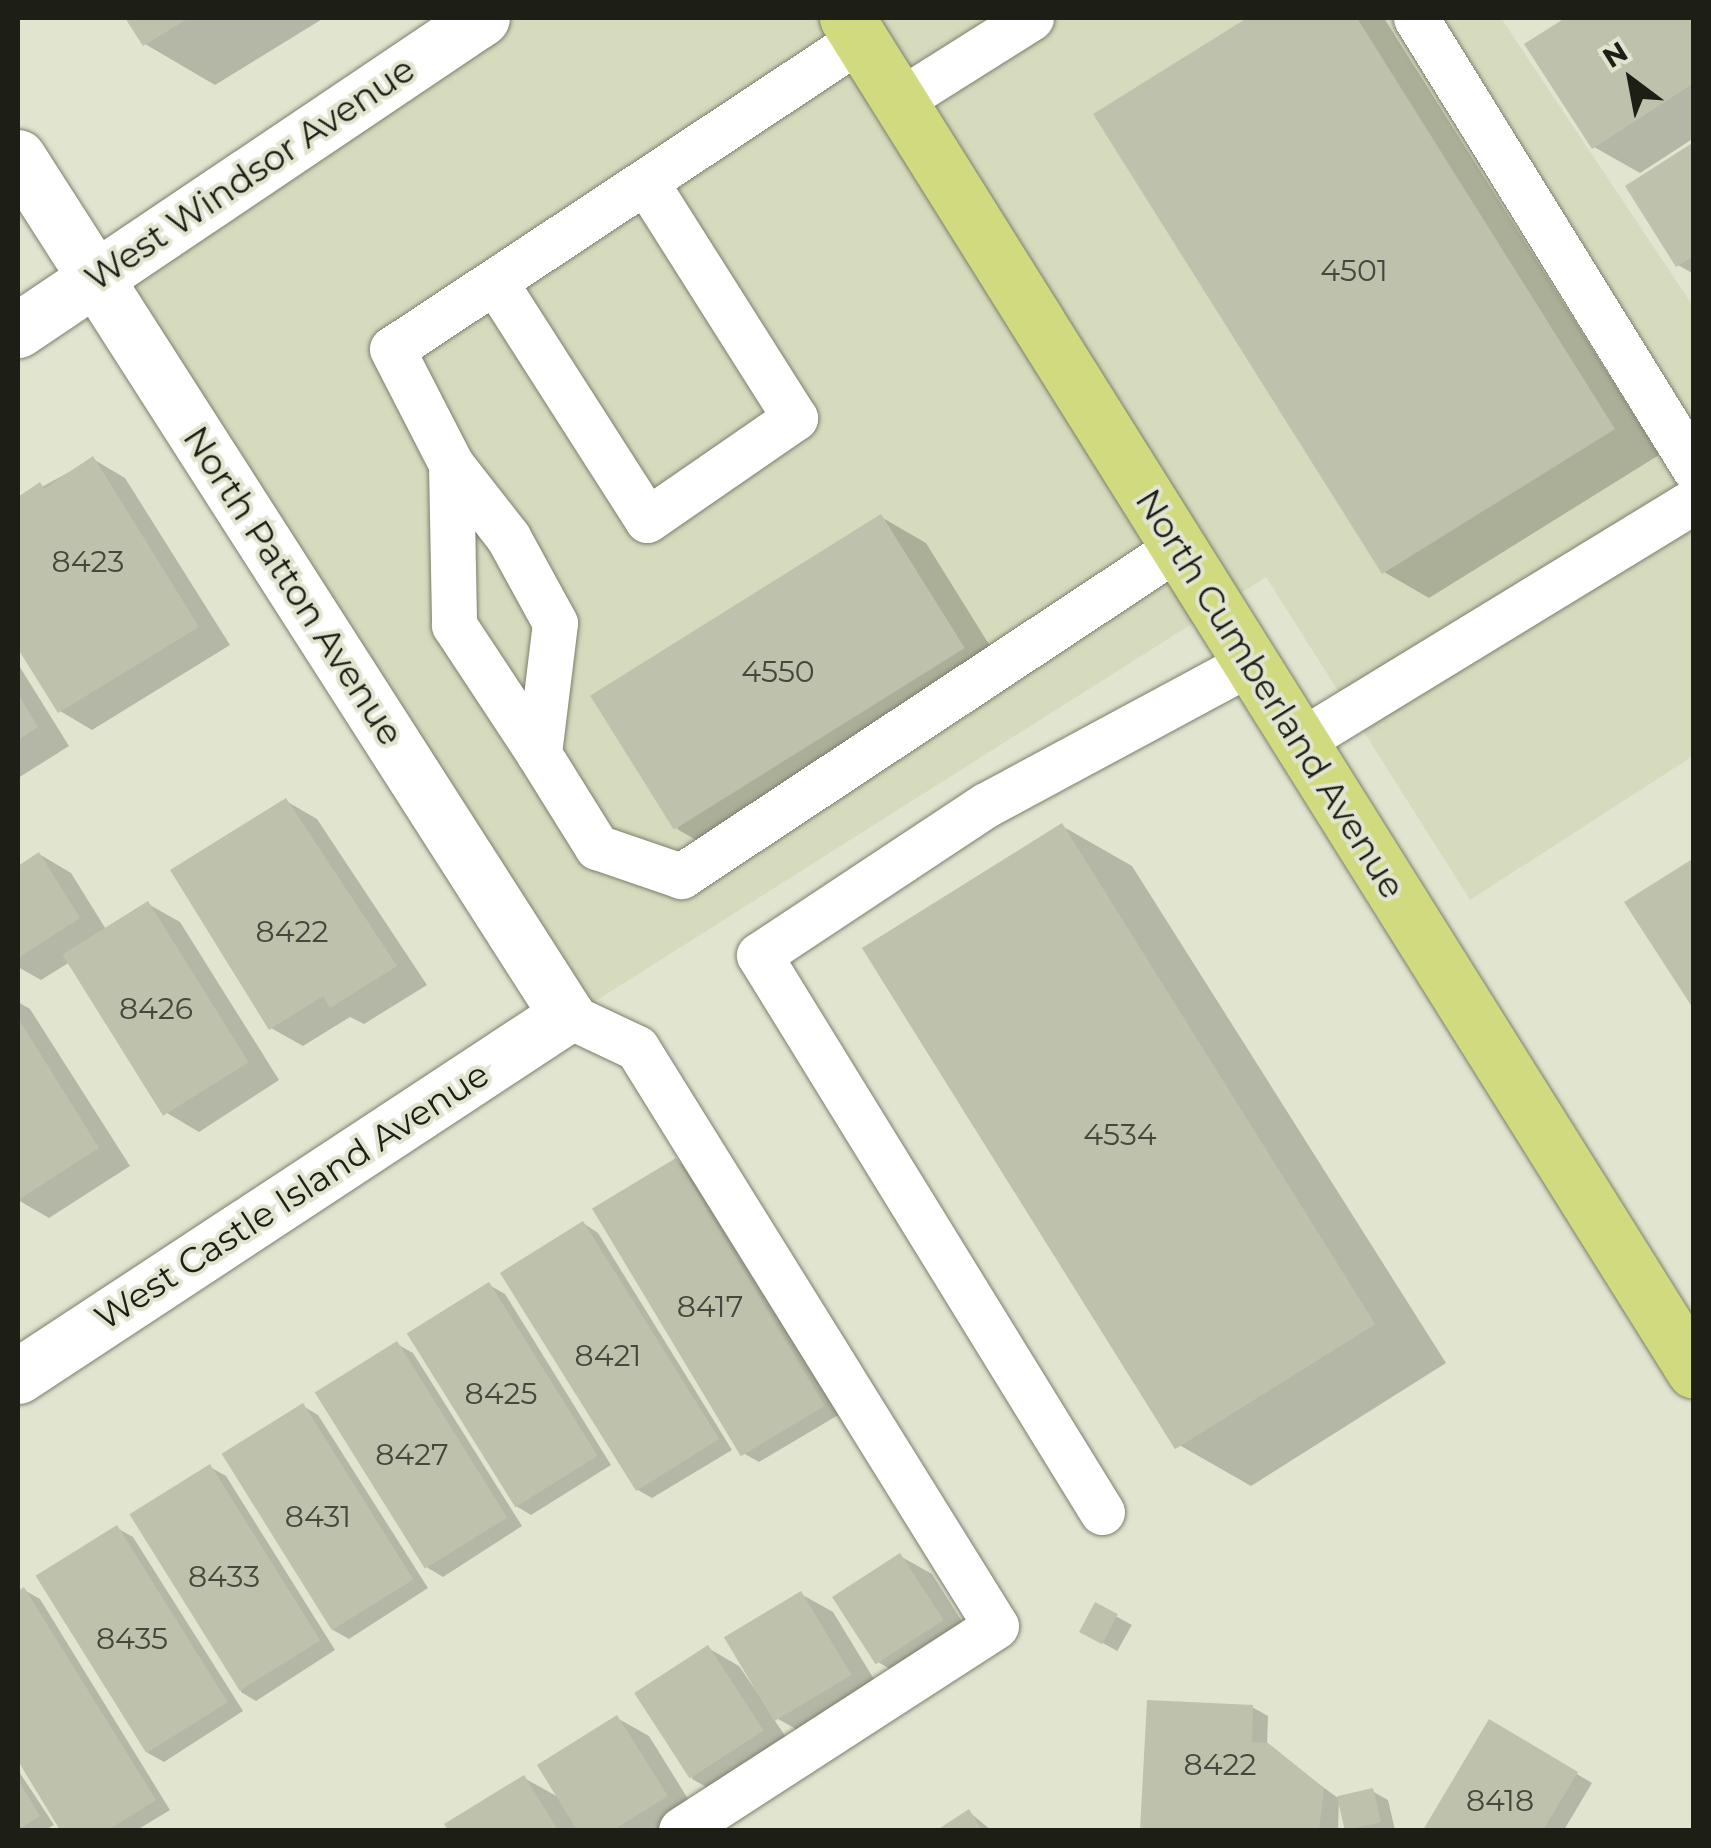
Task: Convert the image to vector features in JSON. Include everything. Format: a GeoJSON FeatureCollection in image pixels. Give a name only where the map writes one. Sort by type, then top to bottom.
{"type":"FeatureCollection","features":[{"type":"Feature","properties":{"kind":"main road","name":"North Cumberland Avenue"},"geometry":{"type":"LineString","coordinates":[[854,28],[1694,1371]]}},
{"type":"Feature","properties":{"kind":"street","name":"West Windsor Avenue"},"geometry":{"type":"LineString","coordinates":[[18,330],[482,18]]}},
{"type":"Feature","properties":{"kind":"street","name":"North Patton Avenue"},"geometry":{"type":"LineString","coordinates":[[18,157],[568,1016]]}},
{"type":"Feature","properties":{"kind":"street","name":"West Castle Island Avenue"},"geometry":{"type":"LineString","coordinates":[[18,1376],[568,1016]]}},
{"type":"Feature","properties":{"kind":"lane"},"geometry":{"type":"LineString","coordinates":[[899,101],[1031,18]]}},
{"type":"Feature","properties":{"kind":"lane"},"geometry":{"type":"LineString","coordinates":[[1416,18],[1694,468]]}},
{"type":"Feature","properties":{"kind":"lane"},"geometry":{"type":"LineString","coordinates":[[539,754],[555,624],[508,537],[451,464],[392,349],[646,182],[854,28]]}},
{"type":"Feature","properties":{"kind":"lane"},"geometry":{"type":"LineString","coordinates":[[495,282],[648,520],[795,418],[646,182]]}},
{"type":"Feature","properties":{"kind":"lane"},"geometry":{"type":"LineString","coordinates":[[451,464],[454,625],[597,847],[681,876],[1178,547]]}},
{"type":"Feature","properties":{"kind":"lane"},"geometry":{"type":"LineString","coordinates":[[1300,742],[1694,501]]}},
{"type":"Feature","properties":{"kind":"lane"},"geometry":{"type":"LineString","coordinates":[[1102,1512],[759,955],[986,806],[1250,662]]}},
{"type":"Feature","properties":{"kind":"lane"},"geometry":{"type":"LineString","coordinates":[[568,1016],[637,1048],[996,1626],[681,1830]]}},
{"type":"Feature","properties":{"kind":"shaded area"},"geometry":{"type":"Polygon","coordinates":[[[434,18],[1501,18],[1693,306],[1693,756],[1470,900],[1266,577],[583,1009],[98,242],[434,18]]]}},
{"type":"Feature","properties":{"kind":"building"},"geometry":{"type":"Polygon","coordinates":[[[125,18],[189,18],[143,46],[125,18]]]}},
{"type":"Feature","properties":{"kind":"building"},"geometry":{"type":"Polygon","coordinates":[[[1247,18],[1357,18],[1615,429],[1382,574],[1093,114],[1247,18]]]}},
{"type":"Feature","properties":{"kind":"building"},"geometry":{"type":"Polygon","coordinates":[[[1565,18],[1694,18],[1694,83],[1592,149],[1524,44],[1565,18]]]}},
{"type":"Feature","properties":{"kind":"building"},"geometry":{"type":"Polygon","coordinates":[[[1694,142],[1694,256],[1676,267],[1625,186],[1694,142]]]}},
{"type":"Feature","properties":{"kind":"building"},"geometry":{"type":"Polygon","coordinates":[[[93,456],[199,627],[58,713],[18,649],[18,497],[40,482],[44,489],[93,456]]]}},
{"type":"Feature","properties":{"kind":"building"},"geometry":{"type":"Polygon","coordinates":[[[881,514],[965,648],[674,830],[590,696],[881,514]]]}},
{"type":"Feature","properties":{"kind":"building"},"geometry":{"type":"Polygon","coordinates":[[[18,694],[38,727],[18,740],[18,694]]]}},
{"type":"Feature","properties":{"kind":"building"},"geometry":{"type":"Polygon","coordinates":[[[286,798],[397,966],[330,1008],[323,996],[269,1030],[170,870],[286,798]]]}},
{"type":"Feature","properties":{"kind":"building"},"geometry":{"type":"Polygon","coordinates":[[[1062,823],[1375,1324],[1175,1449],[862,948],[1062,823]]]}},
{"type":"Feature","properties":{"kind":"building"},"geometry":{"type":"Polygon","coordinates":[[[39,852],[80,918],[18,958],[18,866],[39,852]]]}},
{"type":"Feature","properties":{"kind":"building"},"geometry":{"type":"Polygon","coordinates":[[[1694,858],[1694,1010],[1624,902],[1694,858]]]}},
{"type":"Feature","properties":{"kind":"building"},"geometry":{"type":"Polygon","coordinates":[[[148,901],[249,1062],[163,1116],[62,955],[148,901]]]}},
{"type":"Feature","properties":{"kind":"building"},"geometry":{"type":"Polygon","coordinates":[[[18,1018],[99,1148],[18,1200],[18,1018]]]}},
{"type":"Feature","properties":{"kind":"building"},"geometry":{"type":"Polygon","coordinates":[[[676,1158],[825,1406],[741,1456],[592,1208],[676,1158]]]}},
{"type":"Feature","properties":{"kind":"building"},"geometry":{"type":"Polygon","coordinates":[[[583,1221],[719,1439],[636,1491],[500,1273],[583,1221]]]}},
{"type":"Feature","properties":{"kind":"building"},"geometry":{"type":"Polygon","coordinates":[[[489,1282],[598,1456],[515,1507],[407,1333],[489,1282]]]}},
{"type":"Feature","properties":{"kind":"building"},"geometry":{"type":"Polygon","coordinates":[[[397,1341],[507,1517],[425,1569],[315,1392],[397,1341]]]}},
{"type":"Feature","properties":{"kind":"building"},"geometry":{"type":"Polygon","coordinates":[[[303,1403],[413,1579],[332,1630],[222,1454],[303,1403]]]}},
{"type":"Feature","properties":{"kind":"building"},"geometry":{"type":"Polygon","coordinates":[[[210,1464],[320,1640],[240,1691],[129,1514],[210,1464]]]}},
{"type":"Feature","properties":{"kind":"building"},"geometry":{"type":"Polygon","coordinates":[[[117,1525],[228,1702],[146,1753],[36,1576],[117,1525]]]}},
{"type":"Feature","properties":{"kind":"building"},"geometry":{"type":"Polygon","coordinates":[[[900,1553],[944,1620],[876,1664],[832,1597],[900,1553]]]}},
{"type":"Feature","properties":{"kind":"building"},"geometry":{"type":"Polygon","coordinates":[[[24,1587],[156,1800],[108,1830],[60,1830],[18,1761],[18,1591],[24,1587]]]}},
{"type":"Feature","properties":{"kind":"building"},"geometry":{"type":"Polygon","coordinates":[[[801,1591],[851,1675],[774,1721],[724,1637],[801,1591]]]}},
{"type":"Feature","properties":{"kind":"building"},"geometry":{"type":"Polygon","coordinates":[[[1095,1602],[1118,1614],[1102,1644],[1079,1632],[1095,1602]]]}},
{"type":"Feature","properties":{"kind":"building"},"geometry":{"type":"Polygon","coordinates":[[[708,1645],[764,1731],[690,1778],[634,1693],[708,1645]]]}},
{"type":"Feature","properties":{"kind":"building"},"geometry":{"type":"Polygon","coordinates":[[[1147,1700],[1253,1705],[1252,1742],[1268,1743],[1324,1788],[1319,1830],[1140,1830],[1147,1700]]]}},
{"type":"Feature","properties":{"kind":"building"},"geometry":{"type":"Polygon","coordinates":[[[617,1715],[668,1796],[613,1830],[577,1830],[537,1765],[617,1715]]]}},
{"type":"Feature","properties":{"kind":"building"},"geometry":{"type":"Polygon","coordinates":[[[1489,1719],[1578,1772],[1543,1830],[1423,1830],[1489,1719]]]}},
{"type":"Feature","properties":{"kind":"building"},"geometry":{"type":"Polygon","coordinates":[[[524,1775],[558,1830],[448,1830],[444,1824],[524,1775]]]}},
{"type":"Feature","properties":{"kind":"building"},"geometry":{"type":"Polygon","coordinates":[[[18,1780],[40,1816],[18,1830],[18,1780]]]}},
{"type":"Feature","properties":{"kind":"building"},"geometry":{"type":"Polygon","coordinates":[[[1373,1788],[1381,1822],[1345,1830],[1337,1796],[1373,1788]]]}},
{"type":"Feature","properties":{"kind":"building"},"geometry":{"type":"Polygon","coordinates":[[[969,1809],[982,1830],[937,1830],[969,1809]]]}}]}
